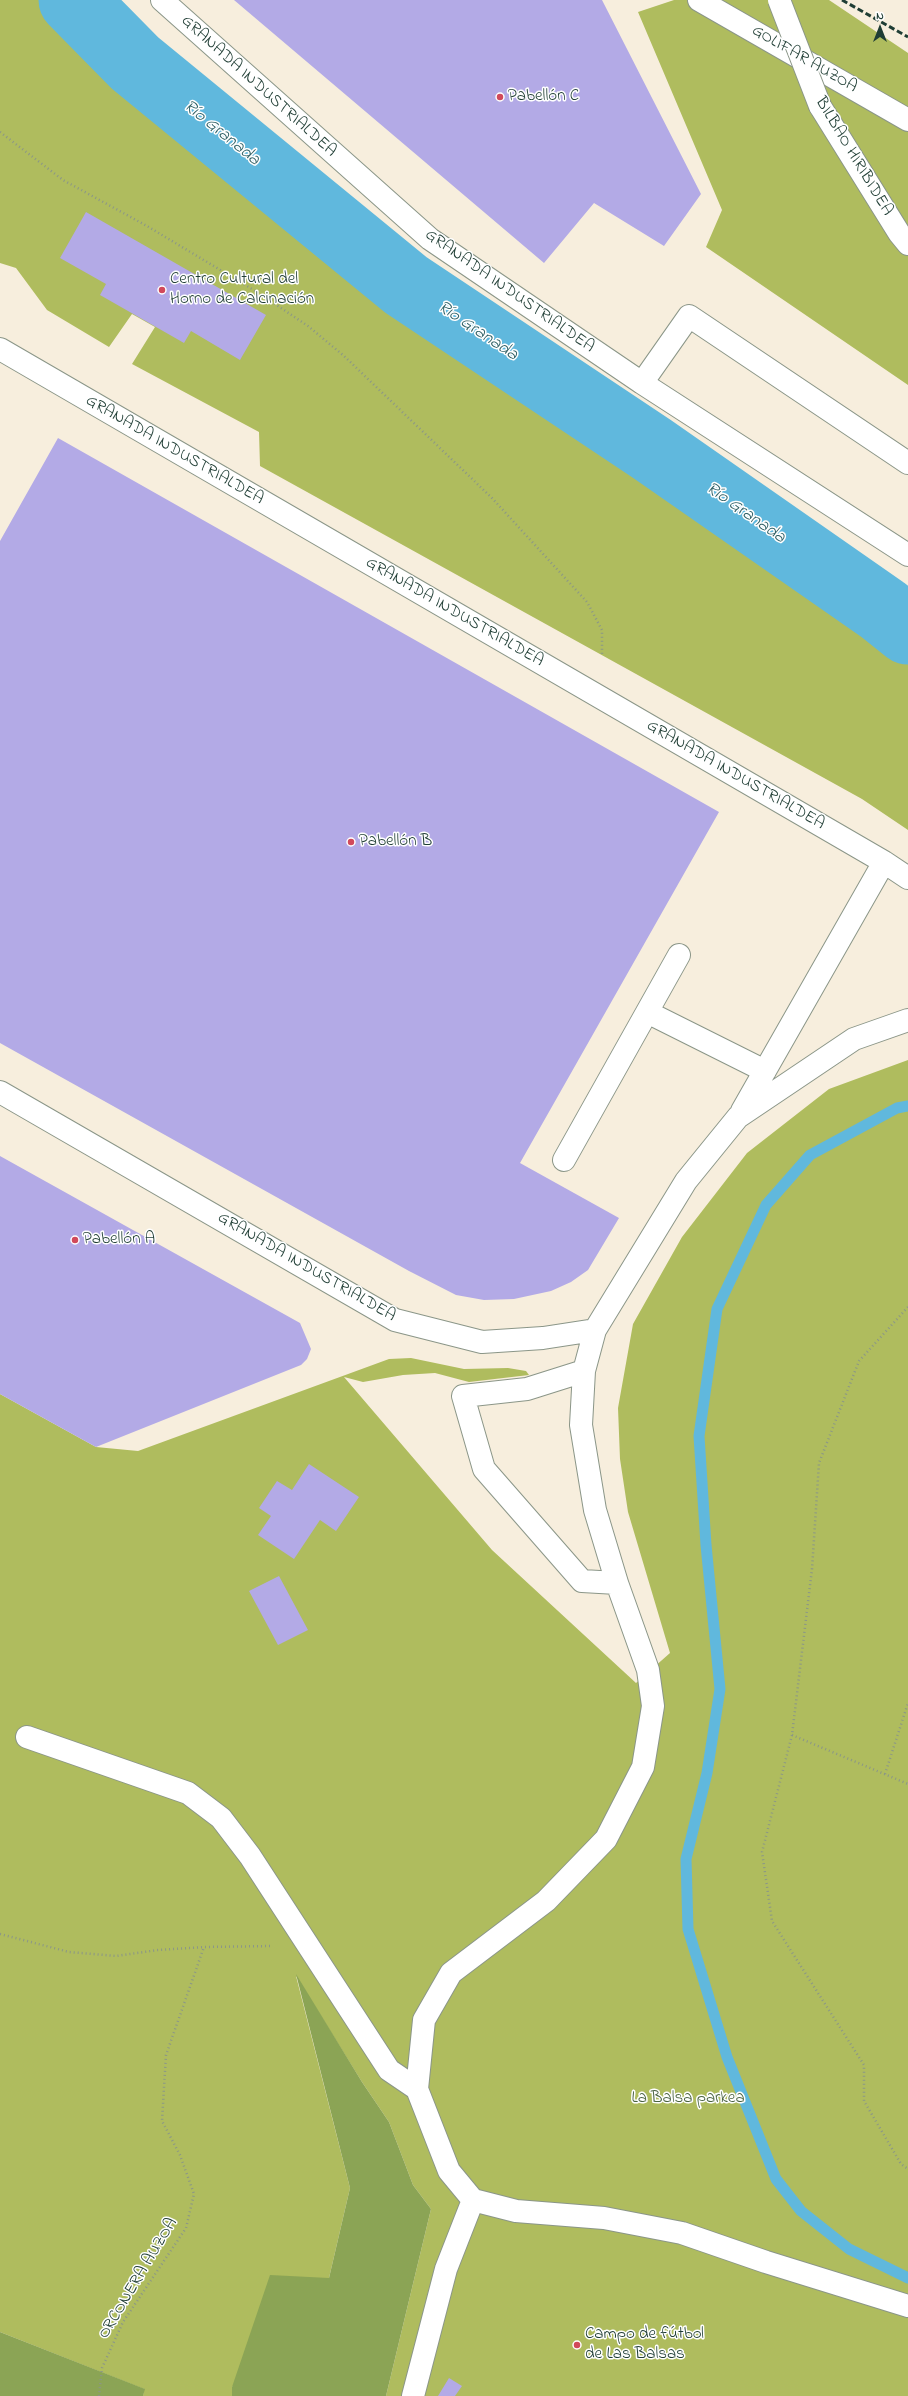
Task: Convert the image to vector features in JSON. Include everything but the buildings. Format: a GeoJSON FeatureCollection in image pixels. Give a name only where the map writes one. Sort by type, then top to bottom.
{"type":"FeatureCollection","features":[{"type":"Feature","properties":{"kind":"street","name":"GRANADA INDUSTRIALDEA"},"geometry":{"type":"LineString","coordinates":[[162,0],[430,240],[642,383],[908,555]]}},
{"type":"Feature","properties":{"kind":"street","name":"GOLIFAR AUZOA"},"geometry":{"type":"LineString","coordinates":[[699,0],[908,120]]}},
{"type":"Feature","properties":{"kind":"street","name":"BILBAO HIRIBIDEA"},"geometry":{"type":"LineString","coordinates":[[779,0],[820,106],[899,233],[908,244]]}},
{"type":"Feature","properties":{"kind":"street"},"geometry":{"type":"LineString","coordinates":[[642,383],[689,316],[908,463]]}},
{"type":"Feature","properties":{"kind":"street","name":"GRANADA INDUSTRIALDEA"},"geometry":{"type":"LineString","coordinates":[[0,350],[884,862],[908,878]]}},
{"type":"Feature","properties":{"kind":"street"},"geometry":{"type":"LineString","coordinates":[[884,862],[738,1117],[686,1181],[595,1330],[584,1371],[580,1425],[595,1510],[617,1583],[648,1670],[653,1706],[643,1767],[606,1839],[546,1901],[451,1973],[424,2020],[417,2089],[449,2171],[473,2200],[516,2211],[604,2218],[682,2233],[766,2262],[908,2306]]}},
{"type":"Feature","properties":{"kind":"street"},"geometry":{"type":"LineString","coordinates":[[564,1160],[679,956]]}},
{"type":"Feature","properties":{"kind":"street"},"geometry":{"type":"LineString","coordinates":[[647,1012],[765,1071]]}},
{"type":"Feature","properties":{"kind":"street"},"geometry":{"type":"LineString","coordinates":[[738,1117],[854,1039],[908,1020]]}},
{"type":"Feature","properties":{"kind":"street","name":"GRANADA INDUSTRIALDEA"},"geometry":{"type":"LineString","coordinates":[[0,1092],[395,1320],[482,1342],[543,1338],[595,1330]]}},
{"type":"Feature","properties":{"kind":"street"},"geometry":{"type":"LineString","coordinates":[[584,1371],[527,1389],[463,1396],[484,1468],[582,1581],[617,1583]]}},
{"type":"Feature","properties":{"kind":"street"},"geometry":{"type":"LineString","coordinates":[[27,1737],[188,1793],[216,1814],[250,1856],[389,2070],[417,2089]]}},
{"type":"Feature","properties":{"kind":"street"},"geometry":{"type":"LineString","coordinates":[[413,2396],[446,2269],[473,2200]]}},
{"type":"Feature","properties":{"kind":"path"},"geometry":{"type":"LineString","coordinates":[[0,132],[63,180],[147,226],[257,292],[308,326],[344,356],[492,498],[587,602],[602,630],[602,656]]}},
{"type":"Feature","properties":{"kind":"path"},"geometry":{"type":"LineString","coordinates":[[908,1307],[859,1361],[819,1463],[812,1569],[792,1735],[762,1852],[772,1921],[864,2065],[864,2101],[901,2164],[908,2169]]}},
{"type":"Feature","properties":{"kind":"path"},"geometry":{"type":"LineString","coordinates":[[885,1774],[908,1703]]}},
{"type":"Feature","properties":{"kind":"path"},"geometry":{"type":"LineString","coordinates":[[792,1735],[908,1784]]}},
{"type":"Feature","properties":{"kind":"path"},"geometry":{"type":"LineString","coordinates":[[0,1934],[69,1952],[116,1956],[158,1950],[204,1947],[308,1946]]}},
{"type":"Feature","properties":{"kind":"path","name":"ORCONERA AUZOA"},"geometry":{"type":"LineString","coordinates":[[99,2396],[102,2368],[123,2322],[186,2228],[194,2194],[180,2155],[162,2121],[166,2054],[204,1947]]}},
{"type":"Feature","properties":{"kind":"green space"},"geometry":{"type":"Polygon","coordinates":[[[0,0],[113,0],[417,265],[641,416],[908,588],[908,830],[862,799],[260,466],[259,432],[132,364],[155,327],[132,314],[109,347],[47,310],[16,268],[0,263],[0,0]]]}},
{"type":"Feature","properties":{"kind":"green space"},"geometry":{"type":"Polygon","coordinates":[[[674,0],[829,0],[908,53],[908,385],[706,247],[722,210],[638,12],[674,0]]]}},
{"type":"Feature","properties":{"kind":"green space","name":"La Balsa parkea"},"geometry":{"type":"Polygon","coordinates":[[[908,1060],[908,2396],[386,2396],[431,2209],[413,2185],[389,2122],[362,2082],[296,1976],[350,2188],[329,2278],[232,2387],[232,2396],[143,2396],[144,2389],[0,2332],[0,1394],[96,1447],[138,1451],[389,1359],[411,1358],[464,1369],[508,1368],[526,1371],[529,1375],[469,1382],[435,1373],[403,1375],[363,1382],[344,1377],[492,1550],[636,1683],[670,1653],[628,1512],[620,1459],[618,1408],[633,1324],[682,1237],[747,1153],[829,1089],[908,1060]]]}},
{"type":"Feature","properties":{"kind":"green space"},"geometry":{"type":"Polygon","coordinates":[[[296,1974],[362,2082],[389,2122],[413,2185],[431,2209],[386,2396],[232,2396],[232,2387],[270,2275],[329,2278],[350,2188],[296,1974]]]}},
{"type":"Feature","properties":{"kind":"green space"},"geometry":{"type":"Polygon","coordinates":[[[0,2332],[145,2389],[143,2396],[0,2396],[0,2332]]]}},
{"type":"Feature","properties":{"kind":"waterway","name":"Río Granada"},"geometry":{"type":"LineString","coordinates":[[73,0],[135,63],[406,285],[652,449],[883,610],[908,630]]}},
{"type":"Feature","properties":{"kind":"waterway"},"geometry":{"type":"LineString","coordinates":[[908,1106],[897,1108],[810,1155],[766,1205],[717,1309],[699,1436],[706,1545],[720,1689],[707,1773],[686,1859],[688,1929],[727,2057],[776,2179],[801,2211],[849,2249],[908,2278]]}},
{"type":"Feature","properties":{"kind":"railway"},"geometry":{"type":"LineString","coordinates":[[842,0],[908,37]]}},
{"type":"Feature","properties":{"kind":"place","name":"Pabellón C"},"geometry":{"type":"Point","coordinates":[500,97]}},
{"type":"Feature","properties":{"kind":"place","name":"Centro Cultural del Horno de Calcinación"},"geometry":{"type":"Point","coordinates":[162,290]}},
{"type":"Feature","properties":{"kind":"place","name":"Pabellón B"},"geometry":{"type":"Point","coordinates":[351,842]}},
{"type":"Feature","properties":{"kind":"place","name":"Pabellón A"},"geometry":{"type":"Point","coordinates":[75,1240]}},
{"type":"Feature","properties":{"kind":"place","name":"Campo de fútbol de Las Balsas"},"geometry":{"type":"Point","coordinates":[577,2345]}}]}
